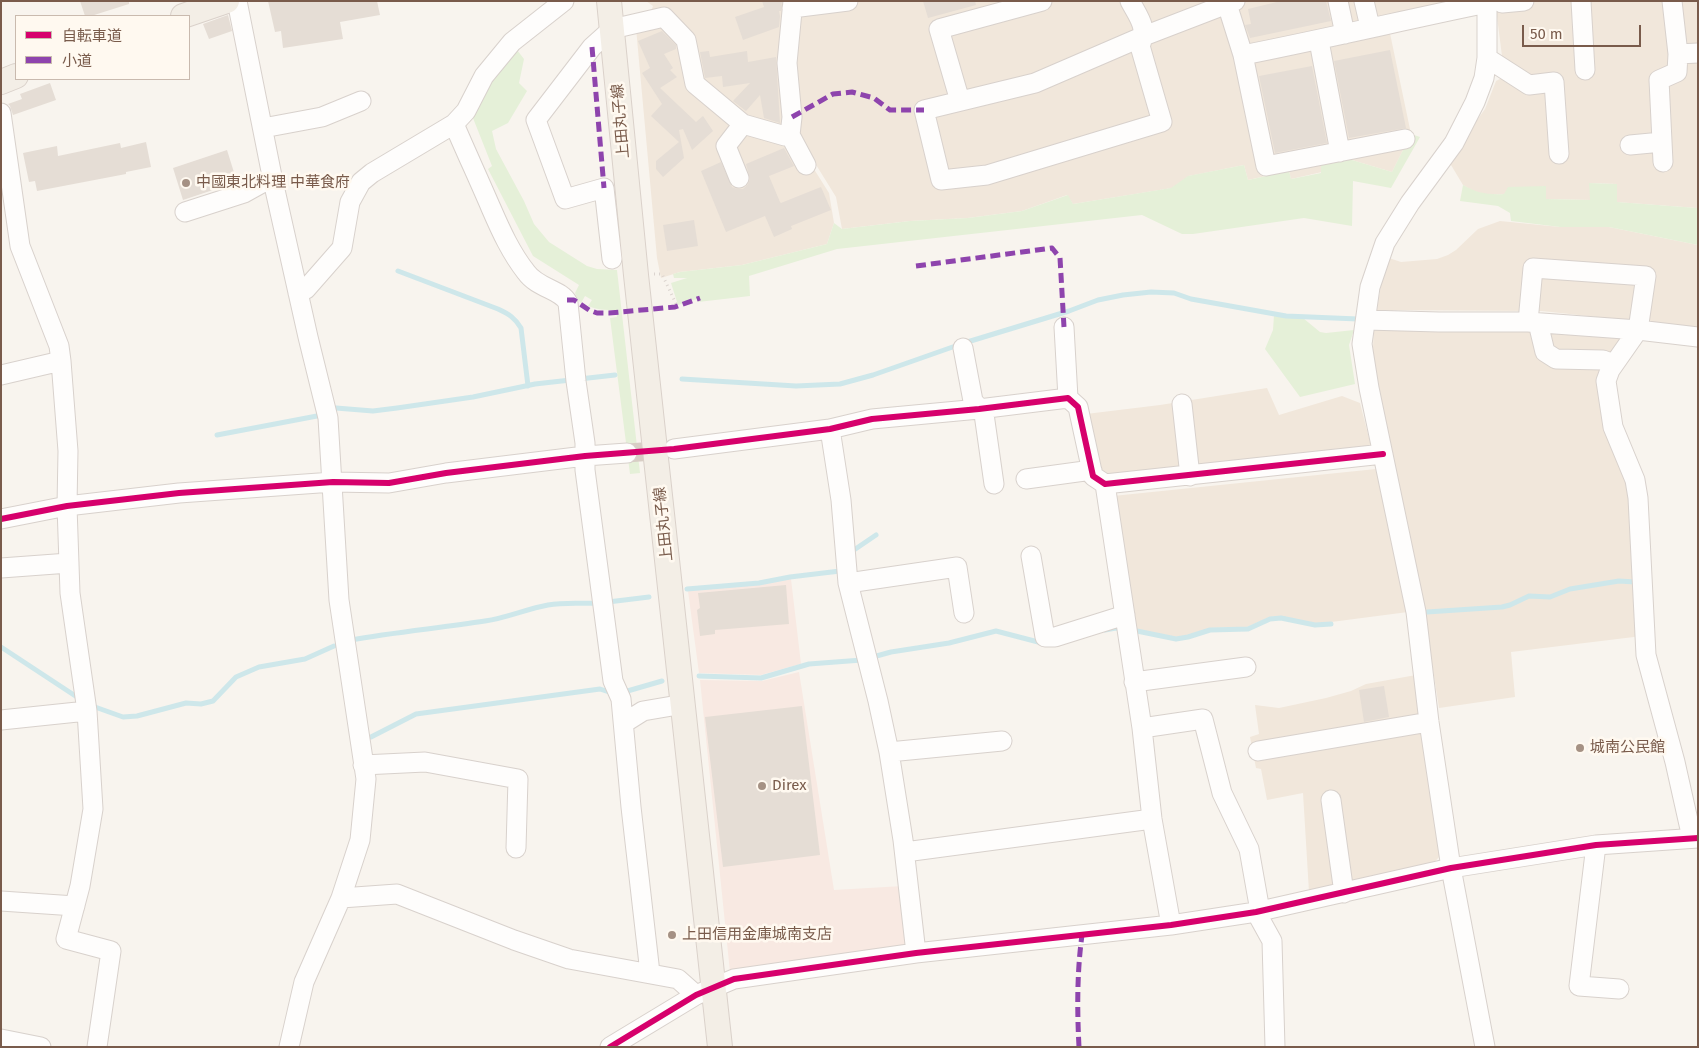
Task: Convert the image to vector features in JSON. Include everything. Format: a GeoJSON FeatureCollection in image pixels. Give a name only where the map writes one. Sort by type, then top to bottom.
{"type":"FeatureCollection","features":[{"type":"Feature","properties":{"kind":"main road"},"geometry":{"type":"LineString","coordinates":[[193,9],[227,1]]}},
{"type":"Feature","properties":{"kind":"main road","name":"上田丸子線"},"geometry":{"type":"LineString","coordinates":[[609,1],[634,257],[684,704],[705,991],[720,1047]]}},
{"type":"Feature","properties":{"kind":"main road"},"geometry":{"type":"LineString","coordinates":[[1,82],[15,76]]}},
{"type":"Feature","properties":{"kind":"street"},"geometry":{"type":"LineString","coordinates":[[237,1],[273,181],[328,418],[340,600],[366,779],[360,840],[341,898],[304,982],[289,1047]]}},
{"type":"Feature","properties":{"kind":"street"},"geometry":{"type":"LineString","coordinates":[[298,292],[306,289],[342,248],[350,202],[362,182],[372,172],[454,124],[466,111],[484,76],[512,42],[564,1]]}},
{"type":"Feature","properties":{"kind":"street"},"geometry":{"type":"LineString","coordinates":[[806,165],[790,135],[792,117],[788,62],[792,5],[848,1]]}},
{"type":"Feature","properties":{"kind":"street"},"geometry":{"type":"LineString","coordinates":[[960,101],[939,29],[1002,7],[1042,1]]}},
{"type":"Feature","properties":{"kind":"street"},"geometry":{"type":"LineString","coordinates":[[1130,1],[1143,24],[1144,36],[1140,46],[1162,122],[987,175],[941,180],[924,110],[1035,83],[1144,36],[1231,3],[1266,166],[1405,140]]}},
{"type":"Feature","properties":{"kind":"street"},"geometry":{"type":"LineString","coordinates":[[1338,1],[1345,34]]}},
{"type":"Feature","properties":{"kind":"street"},"geometry":{"type":"LineString","coordinates":[[1364,1],[1370,27]]}},
{"type":"Feature","properties":{"kind":"street"},"geometry":{"type":"LineString","coordinates":[[1243,55],[1319,41],[1370,27],[1492,2],[1524,1]]}},
{"type":"Feature","properties":{"kind":"street"},"geometry":{"type":"LineString","coordinates":[[1581,1],[1585,70]]}},
{"type":"Feature","properties":{"kind":"street"},"geometry":{"type":"LineString","coordinates":[[1664,162],[1660,80],[1678,72],[1678,54],[1672,1]]}},
{"type":"Feature","properties":{"kind":"street"},"geometry":{"type":"LineString","coordinates":[[1485,1047],[1451,868],[1429,722],[1416,612],[1369,388],[1362,344],[1370,287],[1385,243],[1410,203],[1454,143],[1475,102],[1484,78],[1492,2]]}},
{"type":"Feature","properties":{"kind":"street"},"geometry":{"type":"LineString","coordinates":[[612,259],[604,188],[565,199],[536,120],[592,48],[612,29],[664,17],[686,40],[695,84],[743,124],[785,136],[790,135]]}},
{"type":"Feature","properties":{"kind":"street"},"geometry":{"type":"LineString","coordinates":[[1319,41],[1340,152]]}},
{"type":"Feature","properties":{"kind":"street"},"geometry":{"type":"LineString","coordinates":[[1678,54],[1698,53]]}},
{"type":"Feature","properties":{"kind":"street"},"geometry":{"type":"LineString","coordinates":[[1487,58],[1529,86],[1554,82],[1559,155]]}},
{"type":"Feature","properties":{"kind":"street"},"geometry":{"type":"LineString","coordinates":[[262,128],[322,118],[361,101]]}},
{"type":"Feature","properties":{"kind":"street"},"geometry":{"type":"LineString","coordinates":[[1,112],[20,246],[58,346],[61,361],[68,451],[67,506],[70,593],[87,711],[93,809],[80,886],[66,939],[111,951],[97,1047]]}},
{"type":"Feature","properties":{"kind":"street"},"geometry":{"type":"LineString","coordinates":[[454,124],[508,247],[534,282],[562,295],[568,303],[585,443],[585,470],[613,681],[621,699],[624,723],[631,807],[650,973]]}},
{"type":"Feature","properties":{"kind":"street"},"geometry":{"type":"LineString","coordinates":[[739,178],[726,146],[743,124]]}},
{"type":"Feature","properties":{"kind":"street"},"geometry":{"type":"LineString","coordinates":[[1630,145],[1662,142]]}},
{"type":"Feature","properties":{"kind":"street"},"geometry":{"type":"LineString","coordinates":[[185,212],[244,193],[262,183],[273,181]]}},
{"type":"Feature","properties":{"kind":"street"},"geometry":{"type":"LineString","coordinates":[[610,1047],[705,991],[734,980],[916,953],[1171,925],[1258,911],[1451,868],[1596,845],[1695,838],[1646,655],[1638,498],[1635,480],[1613,427],[1606,389],[1606,381],[1614,364],[1638,330],[1646,276],[1532,268],[1533,323],[1545,352],[1556,359],[1602,360],[1614,364]]}},
{"type":"Feature","properties":{"kind":"street"},"geometry":{"type":"LineString","coordinates":[[1366,320],[1533,323],[1638,330],[1698,337]]}},
{"type":"Feature","properties":{"kind":"street"},"geometry":{"type":"LineString","coordinates":[[1064,328],[1068,398],[1078,408],[1093,476],[1105,484],[1383,454]]}},
{"type":"Feature","properties":{"kind":"street"},"geometry":{"type":"LineString","coordinates":[[964,348],[973,401],[984,414],[994,484]]}},
{"type":"Feature","properties":{"kind":"street"},"geometry":{"type":"LineString","coordinates":[[1,374],[61,361]]}},
{"type":"Feature","properties":{"kind":"street"},"geometry":{"type":"LineString","coordinates":[[674,450],[830,429],[872,419],[1068,398]]}},
{"type":"Feature","properties":{"kind":"street"},"geometry":{"type":"LineString","coordinates":[[1182,404],[1190,476]]}},
{"type":"Feature","properties":{"kind":"street"},"geometry":{"type":"LineString","coordinates":[[830,429],[841,500],[848,583],[889,752],[905,852],[916,953]]}},
{"type":"Feature","properties":{"kind":"street"},"geometry":{"type":"LineString","coordinates":[[1,519],[67,506],[179,493],[333,482],[389,483],[446,473],[585,456],[627,453]]}},
{"type":"Feature","properties":{"kind":"street"},"geometry":{"type":"LineString","coordinates":[[1026,479],[1092,470]]}},
{"type":"Feature","properties":{"kind":"street"},"geometry":{"type":"LineString","coordinates":[[1105,484],[1142,728],[1152,819],[1171,925]]}},
{"type":"Feature","properties":{"kind":"street"},"geometry":{"type":"LineString","coordinates":[[1031,556],[1046,637],[1055,637],[1125,616]]}},
{"type":"Feature","properties":{"kind":"street"},"geometry":{"type":"LineString","coordinates":[[1,568],[69,563]]}},
{"type":"Feature","properties":{"kind":"street"},"geometry":{"type":"LineString","coordinates":[[848,583],[957,567],[964,613]]}},
{"type":"Feature","properties":{"kind":"street"},"geometry":{"type":"LineString","coordinates":[[1134,682],[1246,667]]}},
{"type":"Feature","properties":{"kind":"street"},"geometry":{"type":"LineString","coordinates":[[624,723],[643,711],[684,704]]}},
{"type":"Feature","properties":{"kind":"street"},"geometry":{"type":"LineString","coordinates":[[1,720],[87,711]]}},
{"type":"Feature","properties":{"kind":"street"},"geometry":{"type":"LineString","coordinates":[[1142,728],[1203,719],[1222,793],[1249,848],[1258,911],[1272,941],[1275,1047]]}},
{"type":"Feature","properties":{"kind":"street"},"geometry":{"type":"LineString","coordinates":[[1258,751],[1429,722]]}},
{"type":"Feature","properties":{"kind":"street"},"geometry":{"type":"LineString","coordinates":[[889,752],[1002,741]]}},
{"type":"Feature","properties":{"kind":"street"},"geometry":{"type":"LineString","coordinates":[[363,765],[425,762],[518,779],[516,848]]}},
{"type":"Feature","properties":{"kind":"street"},"geometry":{"type":"LineString","coordinates":[[1331,800],[1344,893]]}},
{"type":"Feature","properties":{"kind":"street"},"geometry":{"type":"LineString","coordinates":[[905,852],[1152,819]]}},
{"type":"Feature","properties":{"kind":"street"},"geometry":{"type":"LineString","coordinates":[[1596,845],[1580,986],[1619,988]]}},
{"type":"Feature","properties":{"kind":"street"},"geometry":{"type":"LineString","coordinates":[[341,898],[397,894],[514,940],[569,959],[678,979],[705,991]]}},
{"type":"Feature","properties":{"kind":"street"},"geometry":{"type":"LineString","coordinates":[[1,901],[75,906]]}},
{"type":"Feature","properties":{"kind":"street"},"geometry":{"type":"LineString","coordinates":[[1,1039],[41,1047]]}},
{"type":"Feature","properties":{"kind":"path"},"geometry":{"type":"LineString","coordinates":[[664,279],[678,306]]}},
{"type":"Feature","properties":{"kind":"shaded area"},"geometry":{"type":"Polygon","coordinates":[[[646,1],[1475,1],[1387,19],[1411,134],[1392,172],[1342,157],[1321,162],[1322,172],[1291,179],[1289,171],[1248,180],[1244,165],[1189,176],[1172,188],[1073,204],[1067,195],[1022,211],[968,218],[910,221],[842,229],[836,197],[810,155],[745,120],[700,83],[689,38],[650,14],[653,6],[646,1]]]}},
{"type":"Feature","properties":{"kind":"shaded area"},"geometry":{"type":"Polygon","coordinates":[[[1495,1],[1664,1],[1670,60],[1698,60],[1697,208],[1616,202],[1617,184],[1590,183],[1590,200],[1545,199],[1546,186],[1488,195],[1473,191],[1463,185],[1448,160],[1485,109],[1496,81],[1504,77],[1505,62],[1502,56],[1495,1]]]}},
{"type":"Feature","properties":{"kind":"shaded area"},"geometry":{"type":"Polygon","coordinates":[[[1680,1],[1698,1],[1698,47],[1683,44],[1680,1]]]}},
{"type":"Feature","properties":{"kind":"shaded area"},"geometry":{"type":"Polygon","coordinates":[[[662,23],[681,40],[691,87],[742,129],[795,139],[829,193],[834,223],[827,244],[742,265],[680,272],[661,278],[657,258],[636,28],[662,23]]]}},
{"type":"Feature","properties":{"kind":"shaded area"},"geometry":{"type":"Polygon","coordinates":[[[1500,221],[1560,227],[1609,227],[1698,245],[1698,328],[1542,311],[1377,310],[1383,272],[1389,258],[1401,262],[1437,259],[1456,250],[1478,229],[1500,221]]]}},
{"type":"Feature","properties":{"kind":"shaded area"},"geometry":{"type":"Polygon","coordinates":[[[1381,326],[1627,334],[1607,368],[1628,471],[1642,636],[1511,652],[1515,697],[1439,708],[1424,612],[1372,364],[1374,329],[1381,326]]]}},
{"type":"Feature","properties":{"kind":"shaded area"},"geometry":{"type":"Polygon","coordinates":[[[1267,388],[1279,415],[1342,396],[1360,403],[1371,446],[1368,451],[1108,479],[1098,470],[1086,414],[1160,405],[1267,388]]]}},
{"type":"Feature","properties":{"kind":"shaded area"},"geometry":{"type":"Polygon","coordinates":[[[1376,469],[1408,612],[1316,624],[1281,616],[1270,617],[1247,627],[1210,628],[1188,636],[1176,637],[1131,628],[1113,496],[1376,469]]]}},
{"type":"Feature","properties":{"kind":"shaded area"},"geometry":{"type":"Polygon","coordinates":[[[791,579],[801,664],[761,675],[699,673],[688,591],[791,579]]]}},
{"type":"Feature","properties":{"kind":"shaded area"},"geometry":{"type":"Polygon","coordinates":[[[799,672],[834,890],[903,886],[910,945],[730,972],[700,680],[762,681],[799,672]]]}},
{"type":"Feature","properties":{"kind":"shaded area"},"geometry":{"type":"Polygon","coordinates":[[[1416,675],[1440,856],[1430,867],[1309,892],[1303,793],[1267,800],[1261,769],[1256,768],[1250,737],[1259,734],[1255,705],[1279,708],[1326,698],[1351,691],[1366,684],[1416,675]]]}},
{"type":"Feature","properties":{"kind":"green space"},"geometry":{"type":"Polygon","coordinates":[[[514,46],[524,59],[519,83],[527,91],[508,123],[492,131],[496,149],[534,224],[549,242],[587,266],[597,269],[617,270],[640,473],[630,474],[610,318],[617,317],[616,310],[598,309],[588,306],[592,300],[585,296],[581,303],[575,293],[579,285],[533,256],[488,169],[492,166],[471,113],[514,46]]]}},
{"type":"Feature","properties":{"kind":"green space"},"geometry":{"type":"Polygon","coordinates":[[[1411,134],[1420,137],[1391,188],[1353,181],[1352,226],[1304,218],[1182,234],[1142,215],[837,249],[749,276],[750,296],[698,302],[697,299],[678,305],[671,283],[687,278],[674,278],[673,274],[680,272],[742,265],[827,244],[834,223],[842,229],[910,221],[968,218],[1022,211],[1068,195],[1073,204],[1171,188],[1188,176],[1244,165],[1248,180],[1289,171],[1291,179],[1321,173],[1321,162],[1342,157],[1392,172],[1411,134]]]}},
{"type":"Feature","properties":{"kind":"green space"},"geometry":{"type":"Polygon","coordinates":[[[1589,183],[1617,184],[1617,202],[1697,208],[1698,206],[1698,245],[1609,227],[1560,227],[1511,221],[1510,213],[1498,206],[1460,201],[1463,185],[1478,192],[1488,194],[1504,194],[1508,187],[1546,186],[1546,199],[1590,200],[1589,183]]]}},
{"type":"Feature","properties":{"kind":"green space"},"geometry":{"type":"Polygon","coordinates":[[[1274,315],[1303,318],[1320,332],[1354,330],[1349,345],[1355,384],[1300,397],[1265,349],[1273,330],[1274,315]]]}},
{"type":"Feature","properties":{"kind":"building"},"geometry":{"type":"Polygon","coordinates":[[[80,1],[129,1],[129,4],[94,15],[85,15],[80,1]]]}},
{"type":"Feature","properties":{"kind":"building"},"geometry":{"type":"Polygon","coordinates":[[[268,1],[377,1],[380,15],[340,22],[343,39],[283,48],[281,31],[275,32],[268,1]]]}},
{"type":"Feature","properties":{"kind":"building"},"geometry":{"type":"Polygon","coordinates":[[[762,1],[782,1],[781,11],[779,11],[779,27],[743,40],[735,17],[764,7],[762,1]]]}},
{"type":"Feature","properties":{"kind":"building"},"geometry":{"type":"Polygon","coordinates":[[[923,1],[975,1],[976,5],[928,18],[923,1]]]}},
{"type":"Feature","properties":{"kind":"building"},"geometry":{"type":"Polygon","coordinates":[[[1281,1],[1326,1],[1331,21],[1250,38],[1245,25],[1251,24],[1248,9],[1281,1]]]}},
{"type":"Feature","properties":{"kind":"building"},"geometry":{"type":"Polygon","coordinates":[[[228,15],[232,31],[209,39],[203,24],[228,15]]]}},
{"type":"Feature","properties":{"kind":"building"},"geometry":{"type":"Polygon","coordinates":[[[662,31],[676,45],[676,49],[664,54],[673,68],[670,70],[677,77],[660,88],[696,122],[703,116],[713,131],[692,150],[683,129],[679,130],[684,158],[663,177],[656,169],[656,161],[679,142],[651,116],[662,104],[642,73],[650,68],[638,41],[662,31]]]}},
{"type":"Feature","properties":{"kind":"building"},"geometry":{"type":"Polygon","coordinates":[[[1390,50],[1406,128],[1349,138],[1334,61],[1390,50]]]}},
{"type":"Feature","properties":{"kind":"building"},"geometry":{"type":"Polygon","coordinates":[[[709,51],[710,57],[747,51],[748,62],[776,57],[780,123],[764,118],[760,95],[746,111],[733,101],[750,83],[723,87],[722,76],[705,78],[700,52],[709,51]]]}},
{"type":"Feature","properties":{"kind":"building"},"geometry":{"type":"Polygon","coordinates":[[[1312,66],[1327,143],[1275,153],[1259,76],[1312,66]]]}},
{"type":"Feature","properties":{"kind":"building"},"geometry":{"type":"Polygon","coordinates":[[[50,83],[56,100],[13,115],[8,104],[22,99],[20,94],[50,83]]]}},
{"type":"Feature","properties":{"kind":"building"},"geometry":{"type":"Polygon","coordinates":[[[146,142],[151,167],[126,172],[126,174],[37,191],[35,181],[29,182],[23,153],[57,146],[58,156],[120,143],[121,148],[146,142]]]}},
{"type":"Feature","properties":{"kind":"building"},"geometry":{"type":"Polygon","coordinates":[[[784,148],[794,166],[769,176],[780,202],[821,187],[831,210],[791,226],[792,229],[774,237],[765,216],[726,232],[701,171],[721,162],[732,187],[743,189],[750,179],[746,164],[784,148]]]}},
{"type":"Feature","properties":{"kind":"building"},"geometry":{"type":"Polygon","coordinates":[[[227,150],[237,182],[183,200],[173,168],[227,150]]]}},
{"type":"Feature","properties":{"kind":"building"},"geometry":{"type":"Polygon","coordinates":[[[694,220],[698,246],[667,251],[663,225],[694,220]]]}},
{"type":"Feature","properties":{"kind":"building"},"geometry":{"type":"Polygon","coordinates":[[[786,585],[789,624],[715,630],[715,634],[700,636],[697,610],[700,608],[698,593],[786,585]]]}},
{"type":"Feature","properties":{"kind":"building"},"geometry":{"type":"Polygon","coordinates":[[[1384,686],[1389,717],[1364,722],[1359,690],[1384,686]]]}},
{"type":"Feature","properties":{"kind":"building","name":"Direx"},"geometry":{"type":"Polygon","coordinates":[[[802,706],[820,855],[723,867],[705,717],[802,706]]]}},
{"type":"Feature","properties":{"kind":"waterway"},"geometry":{"type":"LineString","coordinates":[[398,271],[498,309],[514,319],[521,328],[528,386]]}},
{"type":"Feature","properties":{"kind":"waterway"},"geometry":{"type":"LineString","coordinates":[[682,379],[796,386],[840,384],[873,375],[964,343],[1069,311],[1098,300],[1151,292],[1174,293],[1191,299],[1286,316],[1358,319]]}},
{"type":"Feature","properties":{"kind":"waterway"},"geometry":{"type":"LineString","coordinates":[[336,408],[373,411],[473,397],[535,384],[615,375]]}},
{"type":"Feature","properties":{"kind":"waterway"},"geometry":{"type":"LineString","coordinates":[[217,435],[317,416]]}},
{"type":"Feature","properties":{"kind":"waterway"},"geometry":{"type":"LineString","coordinates":[[851,552],[876,535]]}},
{"type":"Feature","properties":{"kind":"waterway"},"geometry":{"type":"LineString","coordinates":[[687,589],[759,583],[840,571],[842,568]]}},
{"type":"Feature","properties":{"kind":"waterway"},"geometry":{"type":"LineString","coordinates":[[1427,612],[1502,607],[1529,596],[1550,597],[1570,589],[1619,581],[1635,582]]}},
{"type":"Feature","properties":{"kind":"waterway"},"geometry":{"type":"LineString","coordinates":[[608,602],[649,597]]}},
{"type":"Feature","properties":{"kind":"waterway"},"geometry":{"type":"LineString","coordinates":[[350,640],[493,620],[548,605],[597,603]]}},
{"type":"Feature","properties":{"kind":"waterway"},"geometry":{"type":"LineString","coordinates":[[1105,630],[1116,628],[1132,630],[1176,639],[1210,630],[1248,629],[1270,619],[1281,618],[1315,625],[1331,624]]}},
{"type":"Feature","properties":{"kind":"waterway"},"geometry":{"type":"LineString","coordinates":[[699,676],[761,678],[809,664],[862,660],[891,652],[949,643],[996,631],[1042,643]]}},
{"type":"Feature","properties":{"kind":"waterway"},"geometry":{"type":"LineString","coordinates":[[95,707],[123,717],[137,716],[186,703],[201,704],[213,701],[236,677],[259,667],[305,659],[334,646]]}},
{"type":"Feature","properties":{"kind":"waterway"},"geometry":{"type":"LineString","coordinates":[[1,647],[80,699]]}},
{"type":"Feature","properties":{"kind":"waterway"},"geometry":{"type":"LineString","coordinates":[[624,692],[662,681]]}},
{"type":"Feature","properties":{"kind":"waterway"},"geometry":{"type":"LineString","coordinates":[[371,737],[416,714],[600,689],[612,693]]}},
{"type":"Feature","properties":{"kind":"tunnel"},"geometry":{"type":"LineString","coordinates":[[627,453],[668,450]]}},
{"type":"Feature","properties":{"kind":"marked path"},"geometry":{"type":"LineString","coordinates":[[592,47],[604,188]]}},
{"type":"Feature","properties":{"kind":"marked path"},"geometry":{"type":"LineString","coordinates":[[792,117],[833,94],[852,92],[874,98],[890,110],[924,110]]}},
{"type":"Feature","properties":{"kind":"marked path"},"geometry":{"type":"LineString","coordinates":[[916,266],[1052,248],[1060,258],[1064,327]]}},
{"type":"Feature","properties":{"kind":"marked path"},"geometry":{"type":"LineString","coordinates":[[567,300],[574,300],[597,313],[609,313],[675,307],[700,298]]}},
{"type":"Feature","properties":{"kind":"marked path"},"geometry":{"type":"LineString","coordinates":[[1079,1047],[1078,991],[1082,935]]}},
{"type":"Feature","properties":{"kind":"cycle path"},"geometry":{"type":"LineString","coordinates":[[1,519],[67,506],[179,493],[333,482],[389,483],[446,473],[585,456],[674,449],[830,429],[872,419],[1068,398],[1078,407],[1093,476],[1105,484],[1383,454]]}},
{"type":"Feature","properties":{"kind":"cycle path"},"geometry":{"type":"LineString","coordinates":[[610,1047],[696,995],[734,979],[916,953],[1171,925],[1256,912],[1451,868],[1596,845],[1698,838]]}},
{"type":"Feature","properties":{"kind":"place","name":"中國東北料理 中華食府"},"geometry":{"type":"Point","coordinates":[186,183]}},
{"type":"Feature","properties":{"kind":"place","name":"城南公民館"},"geometry":{"type":"Point","coordinates":[1580,748]}},
{"type":"Feature","properties":{"kind":"place","name":"Direx"},"geometry":{"type":"Point","coordinates":[762,786]}},
{"type":"Feature","properties":{"kind":"place","name":"上田信用金庫城南支店"},"geometry":{"type":"Point","coordinates":[672,935]}}]}
